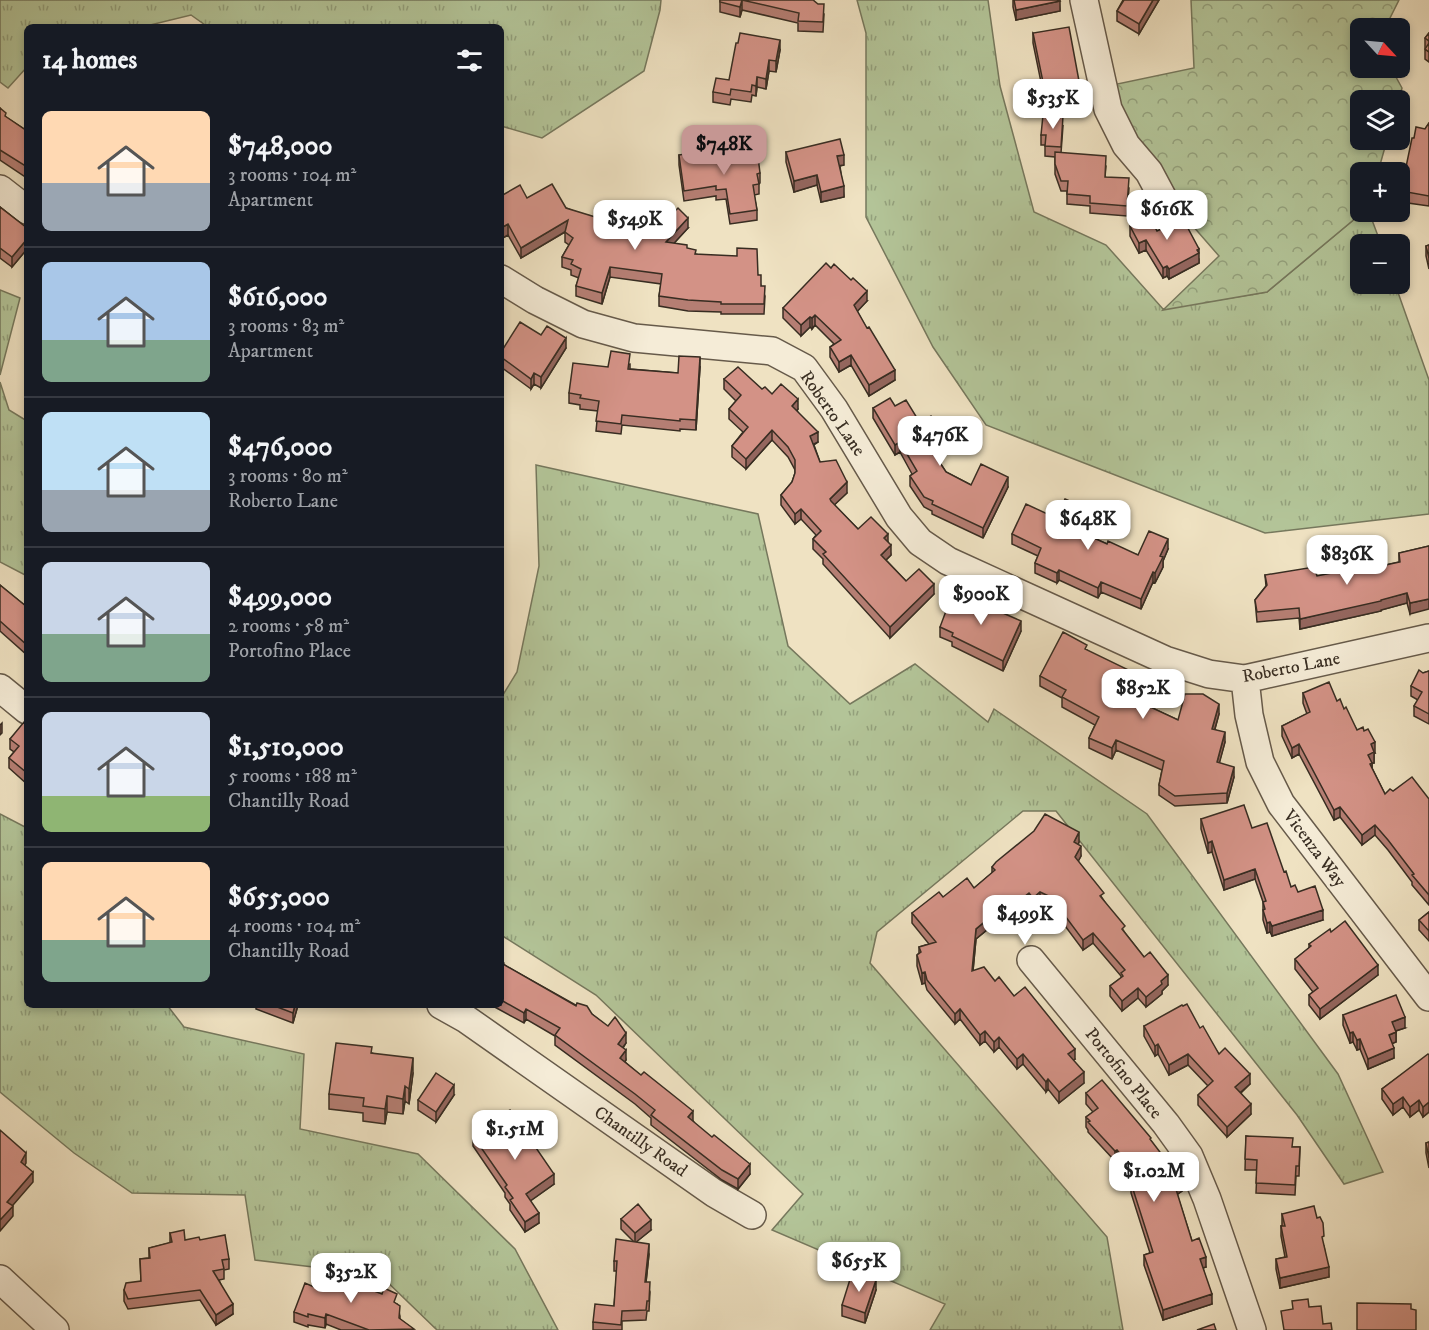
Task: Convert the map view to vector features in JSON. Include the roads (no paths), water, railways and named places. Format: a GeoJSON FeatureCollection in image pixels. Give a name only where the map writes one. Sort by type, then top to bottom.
{"type":"FeatureCollection","features":[{"type":"Feature","properties":{"kind":"street"},"geometry":{"type":"LineString","coordinates":[[1084,0],[1108,109],[1126,145],[1149,172],[1173,217]]}},
{"type":"Feature","properties":{"kind":"street"},"geometry":{"type":"LineString","coordinates":[[0,189],[24,208]]}},
{"type":"Feature","properties":{"kind":"street","name":"Roberto Lane"},"geometry":{"type":"LineString","coordinates":[[504,281],[535,300],[583,324],[634,338],[772,351],[804,368],[834,410],[899,517],[920,542],[948,561],[1165,660],[1209,674],[1245,679],[1429,638]]}},
{"type":"Feature","properties":{"kind":"street","name":"Vicenza Way"},"geometry":{"type":"LineString","coordinates":[[1245,679],[1249,715],[1260,762],[1281,804],[1429,997]]}},
{"type":"Feature","properties":{"kind":"street"},"geometry":{"type":"LineString","coordinates":[[0,688],[24,708]]}},
{"type":"Feature","properties":{"kind":"street","name":"Portofino Place"},"geometry":{"type":"LineString","coordinates":[[1031,960],[1166,1124],[1189,1156],[1207,1198],[1252,1330]]}},
{"type":"Feature","properties":{"kind":"street","name":"Chantilly Road"},"geometry":{"type":"LineString","coordinates":[[446,1008],[466,1019],[714,1193],[752,1215]]}},
{"type":"Feature","properties":{"kind":"street"},"geometry":{"type":"LineString","coordinates":[[0,1279],[55,1330]]}}]}
